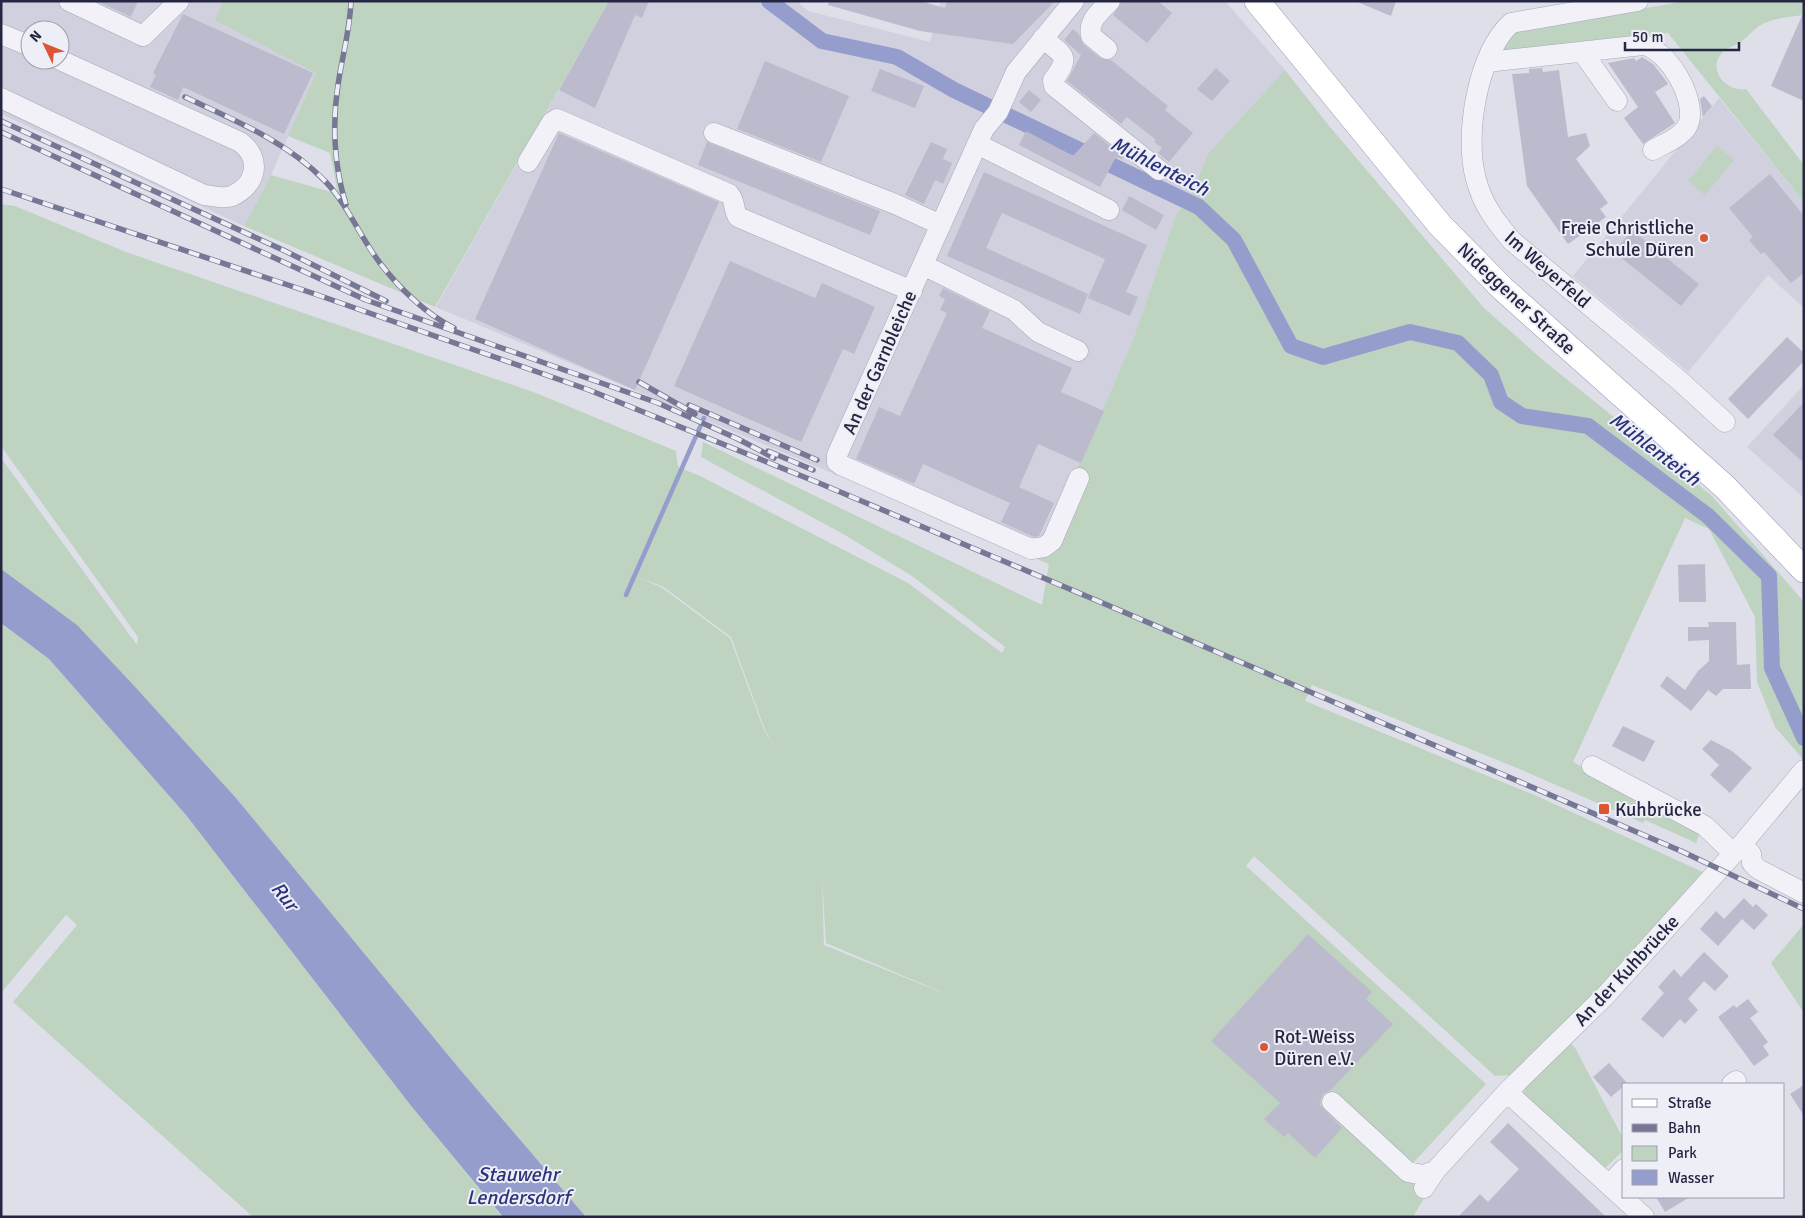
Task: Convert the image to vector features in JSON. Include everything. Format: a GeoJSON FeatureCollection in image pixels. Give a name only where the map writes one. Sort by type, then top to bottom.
{"type":"FeatureCollection","features":[{"type":"Feature","properties":{"kind":"main road","name":"Nideggener Straße"},"geometry":{"type":"LineString","coordinates":[[1257,1],[1440,225],[1503,289],[1725,487],[1804,570]]}},
{"type":"Feature","properties":{"kind":"street"},"geometry":{"type":"LineString","coordinates":[[69,1],[143,36],[179,1]]}},
{"type":"Feature","properties":{"kind":"street","name":"An der Garnbleiche"},"geometry":{"type":"LineString","coordinates":[[1074,1],[1016,72],[1003,102],[981,137],[837,455],[838,462],[841,465],[1031,549],[1044,547],[1052,541],[1080,478]]}},
{"type":"Feature","properties":{"kind":"street"},"geometry":{"type":"LineString","coordinates":[[1107,49],[1091,36],[1090,29],[1091,23],[1110,1]]}},
{"type":"Feature","properties":{"kind":"street","name":"Im Weyerfeld"},"geometry":{"type":"LineString","coordinates":[[1638,1],[1510,23],[1502,32],[1487,62],[1473,106],[1472,149],[1475,179],[1485,204],[1512,241],[1680,381],[1725,422]]}},
{"type":"Feature","properties":{"kind":"street"},"geometry":{"type":"LineString","coordinates":[[1,34],[20,42]]}},
{"type":"Feature","properties":{"kind":"street"},"geometry":{"type":"LineString","coordinates":[[1042,38],[1063,55],[1065,60],[1054,80],[1054,86],[1159,170]]}},
{"type":"Feature","properties":{"kind":"street"},"geometry":{"type":"LineString","coordinates":[[1487,62],[1642,45],[1652,46],[1677,75],[1688,96],[1689,121],[1678,136],[1653,150]]}},
{"type":"Feature","properties":{"kind":"street"},"geometry":{"type":"LineString","coordinates":[[1582,53],[1617,101]]}},
{"type":"Feature","properties":{"kind":"street"},"geometry":{"type":"LineString","coordinates":[[1,98],[204,195],[232,196],[244,187],[252,175],[255,159],[249,149],[240,142],[70,65]]}},
{"type":"Feature","properties":{"kind":"street"},"geometry":{"type":"LineString","coordinates":[[528,162],[552,122],[558,119],[730,194],[734,200],[735,212],[738,218],[912,291]]}},
{"type":"Feature","properties":{"kind":"street"},"geometry":{"type":"LineString","coordinates":[[714,133],[895,204],[941,225]]}},
{"type":"Feature","properties":{"kind":"street"},"geometry":{"type":"LineString","coordinates":[[981,137],[1109,210]]}},
{"type":"Feature","properties":{"kind":"street"},"geometry":{"type":"LineString","coordinates":[[923,265],[1014,310],[1038,332],[1078,350]]}},
{"type":"Feature","properties":{"kind":"street"},"geometry":{"type":"LineString","coordinates":[[1592,766],[1705,826],[1737,848],[1751,854],[1752,863],[1758,869],[1804,893]]}},
{"type":"Feature","properties":{"kind":"street","name":"An der Kuhbrücke"},"geometry":{"type":"LineString","coordinates":[[1332,1102],[1408,1172],[1423,1175],[1429,1179],[1507,1092],[1606,994],[1804,770]]}},
{"type":"Feature","properties":{"kind":"street"},"geometry":{"type":"LineString","coordinates":[[1507,1092],[1622,1196]]}},
{"type":"Feature","properties":{"kind":"street"},"geometry":{"type":"LineString","coordinates":[[1610,1184],[1622,1170]]}},
{"type":"Feature","properties":{"kind":"street"},"geometry":{"type":"LineString","coordinates":[[1624,1198],[1644,1217]]}},
{"type":"Feature","properties":{"kind":"shaded area"},"geometry":{"type":"Polygon","coordinates":[[[1,1],[334,1],[316,73],[271,175],[244,226],[1,114],[1,1]]]}},
{"type":"Feature","properties":{"kind":"shaded area"},"geometry":{"type":"Polygon","coordinates":[[[609,1],[797,1],[808,11],[930,42],[941,1],[1225,1],[1285,70],[1209,154],[1193,191],[1176,215],[1133,340],[1037,559],[436,307],[609,1]]]}},
{"type":"Feature","properties":{"kind":"shaded area","name":"Freie Christliche Schule Düren"},"geometry":{"type":"Polygon","coordinates":[[[1719,98],[1804,202],[1804,308],[1768,275],[1688,372],[1573,276],[1719,98]]]}},
{"type":"Feature","properties":{"kind":"shaded area"},"geometry":{"type":"Polygon","coordinates":[[[1804,385],[1804,498],[1747,447],[1804,385]]]}},
{"type":"Feature","properties":{"kind":"green space"},"geometry":{"type":"Polygon","coordinates":[[[223,1],[609,1],[435,307],[244,226],[271,175],[338,194],[330,153],[288,136],[316,73],[215,20],[223,1]]]}},
{"type":"Feature","properties":{"kind":"green space"},"geometry":{"type":"Polygon","coordinates":[[[1686,1],[1804,1],[1804,15],[1769,21],[1756,28],[1742,41],[1725,50],[1719,56],[1717,70],[1724,82],[1738,89],[1746,89],[1804,165],[1804,202],[1668,33],[1502,52],[1510,32],[1686,1]]]}},
{"type":"Feature","properties":{"kind":"green space"},"geometry":{"type":"Polygon","coordinates":[[[1285,70],[1330,127],[1484,308],[1544,361],[1711,495],[1804,602],[1803,759],[1775,727],[1757,682],[1755,617],[1709,529],[1685,518],[1573,762],[1701,831],[1696,843],[1645,820],[1643,823],[1522,770],[1312,685],[1305,701],[1539,797],[1707,874],[1600,989],[1512,1075],[1495,1076],[1254,856],[1246,866],[1486,1084],[1402,1175],[1429,1190],[1413,1217],[586,1217],[458,1067],[236,798],[138,690],[1,569],[1,458],[137,645],[138,637],[1,446],[1,204],[15,206],[126,252],[536,393],[676,451],[678,467],[700,476],[908,583],[1002,653],[1005,647],[912,576],[845,535],[701,457],[703,442],[1042,605],[1049,564],[1037,559],[1133,340],[1176,215],[1193,191],[1208,154],[1285,70]],[[638,578],[661,587],[730,638],[764,730],[776,748],[765,730],[731,637],[662,586],[638,578]],[[822,878],[824,945],[958,999],[826,943],[822,878]]]}},
{"type":"Feature","properties":{"kind":"green space"},"geometry":{"type":"Polygon","coordinates":[[[1717,146],[1734,160],[1705,195],[1688,181],[1717,146]]]}},
{"type":"Feature","properties":{"kind":"green space"},"geometry":{"type":"Polygon","coordinates":[[[1,623],[49,659],[186,815],[412,1107],[502,1217],[253,1217],[13,1002],[77,925],[66,915],[1,993],[1,623]]]}},
{"type":"Feature","properties":{"kind":"green space"},"geometry":{"type":"Polygon","coordinates":[[[1804,924],[1804,1013],[1771,963],[1804,924]]]}},
{"type":"Feature","properties":{"kind":"green space"},"geometry":{"type":"Polygon","coordinates":[[[1569,1041],[1575,1048],[1622,1136],[1622,1152],[1604,1169],[1523,1094],[1527,1083],[1569,1041]]]}},
{"type":"Feature","properties":{"kind":"water","name":"Stauwehr Lendersdorf"},"geometry":{"type":"Polygon","coordinates":[[[1,569],[77,625],[236,798],[458,1067],[586,1217],[503,1217],[412,1107],[186,815],[49,659],[1,623],[1,569]]]}},
{"type":"Feature","properties":{"kind":"building"},"geometry":{"type":"Polygon","coordinates":[[[97,1],[138,1],[131,17],[97,1]]]}},
{"type":"Feature","properties":{"kind":"building"},"geometry":{"type":"Polygon","coordinates":[[[609,1],[649,1],[642,18],[635,15],[595,108],[559,90],[609,1]]]}},
{"type":"Feature","properties":{"kind":"building"},"geometry":{"type":"Polygon","coordinates":[[[829,1],[920,1],[945,8],[947,1],[1055,1],[1013,44],[920,31],[828,5],[829,1]]]}},
{"type":"Feature","properties":{"kind":"building"},"geometry":{"type":"Polygon","coordinates":[[[1122,1],[1158,1],[1172,13],[1147,43],[1113,15],[1122,1]]]}},
{"type":"Feature","properties":{"kind":"building"},"geometry":{"type":"Polygon","coordinates":[[[1355,1],[1396,1],[1391,16],[1355,1]]]}},
{"type":"Feature","properties":{"kind":"building"},"geometry":{"type":"Polygon","coordinates":[[[1804,11],[1804,101],[1771,86],[1804,11]]]}},
{"type":"Feature","properties":{"kind":"building"},"geometry":{"type":"Polygon","coordinates":[[[183,14],[313,73],[284,134],[183,87],[178,100],[150,87],[156,75],[153,73],[183,14]]]}},
{"type":"Feature","properties":{"kind":"building"},"geometry":{"type":"Polygon","coordinates":[[[1073,29],[1079,34],[1084,45],[1100,58],[1111,60],[1168,106],[1165,110],[1193,133],[1169,162],[1158,153],[1162,148],[1154,142],[1156,140],[1127,117],[1121,124],[1067,81],[1081,55],[1064,40],[1073,29]]]}},
{"type":"Feature","properties":{"kind":"building"},"geometry":{"type":"Polygon","coordinates":[[[1642,57],[1653,64],[1668,84],[1655,92],[1675,123],[1643,144],[1624,118],[1638,107],[1608,63],[1634,58],[1636,61],[1642,57]]]}},
{"type":"Feature","properties":{"kind":"building"},"geometry":{"type":"Polygon","coordinates":[[[765,61],[849,96],[821,162],[737,129],[765,61]]]}},
{"type":"Feature","properties":{"kind":"building"},"geometry":{"type":"Polygon","coordinates":[[[1216,68],[1230,81],[1212,101],[1197,89],[1216,68]]]}},
{"type":"Feature","properties":{"kind":"building"},"geometry":{"type":"Polygon","coordinates":[[[1542,68],[1543,72],[1559,70],[1568,137],[1586,133],[1590,146],[1576,159],[1608,203],[1600,209],[1606,217],[1568,244],[1527,186],[1512,74],[1529,73],[1529,69],[1542,68]]]}},
{"type":"Feature","properties":{"kind":"building"},"geometry":{"type":"Polygon","coordinates":[[[880,69],[924,86],[915,108],[871,91],[880,69]]]}},
{"type":"Feature","properties":{"kind":"building"},"geometry":{"type":"Polygon","coordinates":[[[1029,90],[1041,100],[1031,112],[1019,102],[1029,90]]]}},
{"type":"Feature","properties":{"kind":"building"},"geometry":{"type":"Polygon","coordinates":[[[1704,96],[1712,106],[1703,117],[1700,99],[1704,96]]]}},
{"type":"Feature","properties":{"kind":"building"},"geometry":{"type":"Polygon","coordinates":[[[1026,131],[1073,156],[1094,133],[1124,157],[1121,159],[1116,157],[1100,187],[1019,145],[1026,131]]]}},
{"type":"Feature","properties":{"kind":"building"},"geometry":{"type":"Polygon","coordinates":[[[559,133],[719,202],[635,390],[475,319],[559,133]]]}},
{"type":"Feature","properties":{"kind":"building"},"geometry":{"type":"Polygon","coordinates":[[[707,142],[880,211],[870,235],[698,165],[707,142]]]}},
{"type":"Feature","properties":{"kind":"building"},"geometry":{"type":"Polygon","coordinates":[[[931,142],[947,149],[943,159],[952,163],[943,184],[935,180],[924,204],[905,195],[931,142]]]}},
{"type":"Feature","properties":{"kind":"building"},"geometry":{"type":"Polygon","coordinates":[[[984,172],[1147,245],[1126,292],[1138,297],[1130,316],[1088,298],[1105,259],[1002,213],[986,248],[1088,294],[1080,314],[947,256],[984,172]]]}},
{"type":"Feature","properties":{"kind":"building"},"geometry":{"type":"Polygon","coordinates":[[[1770,174],[1804,216],[1804,273],[1791,283],[1764,252],[1761,254],[1749,240],[1753,237],[1729,208],[1770,174]]]}},
{"type":"Feature","properties":{"kind":"building"},"geometry":{"type":"Polygon","coordinates":[[[1129,196],[1164,215],[1156,230],[1122,210],[1129,196]]]}},
{"type":"Feature","properties":{"kind":"building"},"geometry":{"type":"Polygon","coordinates":[[[1632,230],[1699,284],[1681,306],[1614,252],[1632,230]]]}},
{"type":"Feature","properties":{"kind":"building"},"geometry":{"type":"Polygon","coordinates":[[[730,261],[815,298],[822,283],[875,307],[854,354],[843,349],[801,442],[674,386],[730,261]]]}},
{"type":"Feature","properties":{"kind":"building"},"geometry":{"type":"Polygon","coordinates":[[[943,288],[990,311],[982,328],[1072,368],[1061,392],[1104,411],[1081,463],[1038,444],[1019,487],[1054,503],[1039,536],[1034,537],[1001,522],[1010,503],[923,464],[914,484],[856,459],[879,407],[900,416],[947,313],[940,310],[945,299],[939,296],[943,288]]]}},
{"type":"Feature","properties":{"kind":"building"},"geometry":{"type":"Polygon","coordinates":[[[1787,337],[1804,353],[1804,361],[1748,419],[1728,399],[1787,337]]]}},
{"type":"Feature","properties":{"kind":"building"},"geometry":{"type":"Polygon","coordinates":[[[1804,402],[1804,463],[1773,435],[1804,402]]]}},
{"type":"Feature","properties":{"kind":"building"},"geometry":{"type":"Polygon","coordinates":[[[1705,564],[1706,602],[1679,602],[1678,565],[1705,564]]]}},
{"type":"Feature","properties":{"kind":"building"},"geometry":{"type":"Polygon","coordinates":[[[1708,622],[1736,622],[1737,665],[1750,664],[1751,689],[1723,689],[1716,696],[1708,690],[1691,711],[1660,686],[1667,676],[1685,690],[1698,671],[1709,661],[1709,640],[1688,641],[1688,627],[1709,627],[1708,622]]]}},
{"type":"Feature","properties":{"kind":"building"},"geometry":{"type":"Polygon","coordinates":[[[1623,726],[1655,741],[1644,762],[1612,746],[1623,726]]]}},
{"type":"Feature","properties":{"kind":"building"},"geometry":{"type":"Polygon","coordinates":[[[1711,740],[1732,751],[1752,768],[1730,793],[1710,775],[1719,765],[1702,749],[1711,740]]]}},
{"type":"Feature","properties":{"kind":"building"},"geometry":{"type":"Polygon","coordinates":[[[1744,898],[1753,907],[1756,904],[1768,915],[1754,930],[1742,919],[1718,946],[1700,929],[1716,911],[1724,919],[1744,898]]]}},
{"type":"Feature","properties":{"kind":"building"},"geometry":{"type":"Polygon","coordinates":[[[1308,934],[1372,992],[1366,999],[1393,1024],[1331,1090],[1323,1094],[1319,1104],[1342,1128],[1315,1158],[1288,1133],[1284,1137],[1264,1119],[1280,1103],[1211,1041],[1308,934]]]}},
{"type":"Feature","properties":{"kind":"building"},"geometry":{"type":"Polygon","coordinates":[[[1704,952],[1729,976],[1715,991],[1704,981],[1688,999],[1698,1010],[1685,1024],[1680,1019],[1663,1038],[1641,1019],[1664,993],[1658,987],[1674,969],[1681,977],[1704,952]]]}},
{"type":"Feature","properties":{"kind":"building"},"geometry":{"type":"Polygon","coordinates":[[[1748,999],[1758,1012],[1750,1018],[1768,1042],[1763,1046],[1769,1055],[1754,1066],[1718,1017],[1734,1005],[1736,1008],[1748,999]]]}},
{"type":"Feature","properties":{"kind":"building"},"geometry":{"type":"Polygon","coordinates":[[[1609,1063],[1627,1083],[1622,1083],[1622,1087],[1611,1097],[1593,1077],[1609,1063]]]}},
{"type":"Feature","properties":{"kind":"building"},"geometry":{"type":"Polygon","coordinates":[[[1804,1085],[1804,1116],[1790,1094],[1804,1085]]]}},
{"type":"Feature","properties":{"kind":"building"},"geometry":{"type":"Polygon","coordinates":[[[1508,1123],[1606,1217],[1458,1217],[1480,1194],[1488,1202],[1519,1169],[1490,1142],[1508,1123]]]}},
{"type":"Feature","properties":{"kind":"building"},"geometry":{"type":"Polygon","coordinates":[[[1657,1198],[1688,1198],[1665,1212],[1657,1198]]]}},
{"type":"Feature","properties":{"kind":"waterway","name":"Mühlenteich"},"geometry":{"type":"LineString","coordinates":[[769,1],[822,41],[897,57],[954,90],[1199,207],[1234,240],[1291,346],[1323,357],[1410,332],[1458,343],[1491,375],[1501,402],[1522,416],[1588,426],[1708,516],[1769,576],[1772,668],[1804,738]]}},
{"type":"Feature","properties":{"kind":"waterway"},"geometry":{"type":"LineString","coordinates":[[626,595],[704,418]]}},
{"type":"Feature","properties":{"kind":"railway"},"geometry":{"type":"LineString","coordinates":[[346,204],[339,175],[335,145],[335,114],[338,85],[348,33],[351,1]]}},
{"type":"Feature","properties":{"kind":"railway"},"geometry":{"type":"LineString","coordinates":[[185,97],[259,133],[294,154],[310,167],[333,190],[373,253],[396,282],[423,308],[454,328]]}},
{"type":"Feature","properties":{"kind":"railway"},"geometry":{"type":"LineString","coordinates":[[1,121],[283,250],[386,301]]}},
{"type":"Feature","properties":{"kind":"railway"},"geometry":{"type":"LineString","coordinates":[[1,132],[366,300],[658,403],[738,439],[774,458]]}},
{"type":"Feature","properties":{"kind":"railway"},"geometry":{"type":"LineString","coordinates":[[1,189],[315,294],[589,390],[819,483],[1105,604],[1681,851],[1804,909]]}},
{"type":"Feature","properties":{"kind":"railway"},"geometry":{"type":"LineString","coordinates":[[639,382],[695,414]]}},
{"type":"Feature","properties":{"kind":"railway"},"geometry":{"type":"LineString","coordinates":[[689,405],[817,460]]}},
{"type":"Feature","properties":{"kind":"railway"},"geometry":{"type":"LineString","coordinates":[[768,451],[813,470]]}},
{"type":"Feature","properties":{"kind":"place","name":"Freie Christliche Schule Düren"},"geometry":{"type":"Point","coordinates":[1704,238]}},
{"type":"Feature","properties":{"kind":"place","name":"Kuhbrücke"},"geometry":{"type":"Point","coordinates":[1604,809]}},
{"type":"Feature","properties":{"kind":"place","name":"Rot-Weiss Düren e.V."},"geometry":{"type":"Point","coordinates":[1264,1047]}},
{"type":"Feature","properties":{"kind":"water label","name":"Rur"},"geometry":{"type":"Point","coordinates":[285,896]}}]}
